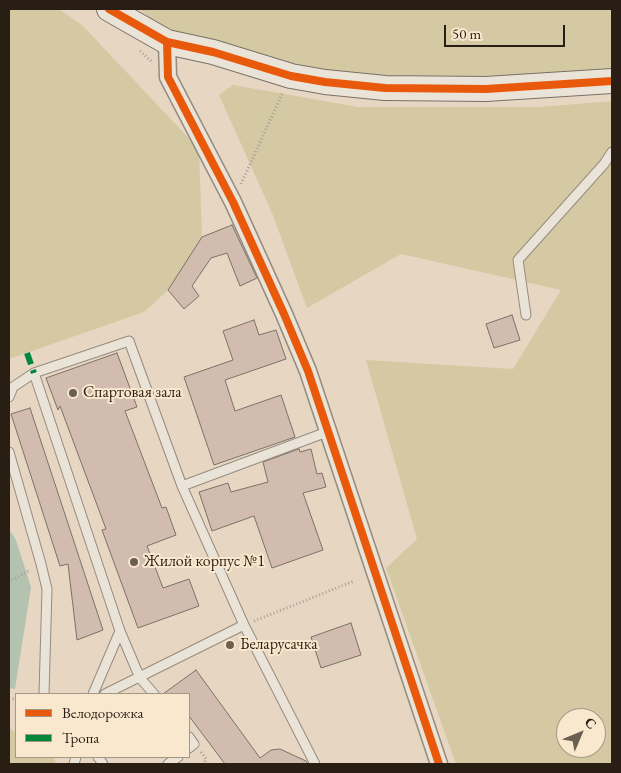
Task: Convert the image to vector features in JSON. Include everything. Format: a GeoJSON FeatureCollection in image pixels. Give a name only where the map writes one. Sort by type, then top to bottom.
{"type":"FeatureCollection","features":[{"type":"Feature","properties":{"kind":"street"},"geometry":{"type":"LineString","coordinates":[[109,9],[167,42],[213,52],[290,76],[324,82],[376,87],[486,89],[612,81]]}},
{"type":"Feature","properties":{"kind":"street"},"geometry":{"type":"LineString","coordinates":[[167,42],[168,77],[233,202],[308,371],[439,764]]}},
{"type":"Feature","properties":{"kind":"lane"},"geometry":{"type":"LineString","coordinates":[[526,315],[518,260],[604,164],[612,152]]}},
{"type":"Feature","properties":{"kind":"lane"},"geometry":{"type":"LineString","coordinates":[[9,397],[13,387],[34,374],[129,341],[182,486],[244,625],[315,764]]}},
{"type":"Feature","properties":{"kind":"lane"},"geometry":{"type":"LineString","coordinates":[[34,374],[120,632],[140,678],[153,693]]}},
{"type":"Feature","properties":{"kind":"lane"},"geometry":{"type":"LineString","coordinates":[[182,486],[328,432]]}},
{"type":"Feature","properties":{"kind":"lane"},"geometry":{"type":"LineString","coordinates":[[9,452],[47,590],[44,693]]}},
{"type":"Feature","properties":{"kind":"lane"},"geometry":{"type":"LineString","coordinates":[[107,693],[244,625]]}},
{"type":"Feature","properties":{"kind":"lane"},"geometry":{"type":"LineString","coordinates":[[93,693],[120,632]]}},
{"type":"Feature","properties":{"kind":"path"},"geometry":{"type":"LineString","coordinates":[[233,202],[280,100]]}},
{"type":"Feature","properties":{"kind":"path"},"geometry":{"type":"LineString","coordinates":[[9,582],[32,569]]}},
{"type":"Feature","properties":{"kind":"path"},"geometry":{"type":"LineString","coordinates":[[244,625],[354,581]]}},
{"type":"Feature","properties":{"kind":"shaded area"},"geometry":{"type":"Polygon","coordinates":[[[9,9],[59,9],[83,26],[199,149],[202,237],[168,290],[144,312],[9,359],[9,9]]]}},
{"type":"Feature","properties":{"kind":"shaded area"},"geometry":{"type":"Polygon","coordinates":[[[139,9],[612,9],[612,81],[385,88],[167,42],[148,16],[139,9]]]}},
{"type":"Feature","properties":{"kind":"shaded area"},"geometry":{"type":"Polygon","coordinates":[[[233,85],[358,107],[540,107],[612,101],[612,764],[456,764],[386,568],[417,539],[366,360],[513,369],[561,290],[401,254],[307,308],[272,213],[219,95],[233,85]]]}},
{"type":"Feature","properties":{"kind":"shaded area"},"geometry":{"type":"Polygon","coordinates":[[[9,529],[16,540],[31,587],[15,689],[9,688],[9,529]]]}},
{"type":"Feature","properties":{"kind":"shaded area"},"geometry":{"type":"Polygon","coordinates":[[[9,728],[15,731],[15,758],[54,758],[57,764],[9,764],[9,728]]]}},
{"type":"Feature","properties":{"kind":"building"},"geometry":{"type":"Polygon","coordinates":[[[232,225],[257,278],[240,286],[227,253],[211,258],[192,286],[199,296],[184,309],[168,290],[202,237],[232,225]]]}},
{"type":"Feature","properties":{"kind":"building"},"geometry":{"type":"Polygon","coordinates":[[[512,315],[520,340],[494,348],[486,324],[512,315]]]}},
{"type":"Feature","properties":{"kind":"building"},"geometry":{"type":"Polygon","coordinates":[[[254,320],[259,335],[276,330],[286,359],[225,380],[235,411],[281,395],[295,437],[214,465],[184,377],[233,360],[223,331],[254,320]]]}},
{"type":"Feature","properties":{"kind":"building"},"geometry":{"type":"Polygon","coordinates":[[[117,353],[137,407],[125,411],[162,508],[166,507],[176,535],[147,546],[163,588],[189,579],[199,606],[138,628],[102,530],[106,529],[60,406],[58,410],[46,378],[117,353]]]}},
{"type":"Feature","properties":{"kind":"building"},"geometry":{"type":"Polygon","coordinates":[[[30,408],[103,630],[77,640],[68,564],[60,566],[11,414],[30,408]]]}},
{"type":"Feature","properties":{"kind":"building"},"geometry":{"type":"Polygon","coordinates":[[[299,449],[300,452],[311,449],[317,474],[322,473],[326,487],[303,493],[323,550],[272,568],[254,516],[212,531],[199,492],[228,483],[231,492],[268,482],[263,462],[299,449]]]}},
{"type":"Feature","properties":{"kind":"building"},"geometry":{"type":"Polygon","coordinates":[[[351,623],[361,655],[321,668],[311,637],[351,623]]]}},
{"type":"Feature","properties":{"kind":"building"},"geometry":{"type":"Polygon","coordinates":[[[196,670],[260,758],[271,750],[280,749],[306,761],[308,764],[225,764],[190,717],[190,693],[164,693],[196,670]]]}},
{"type":"Feature","properties":{"kind":"marked path"},"geometry":{"type":"LineString","coordinates":[[27,353],[34,373]]}},
{"type":"Feature","properties":{"kind":"cycle path"},"geometry":{"type":"LineString","coordinates":[[109,9],[167,42],[213,52],[291,76],[325,82],[385,88],[486,89],[612,81]]}},
{"type":"Feature","properties":{"kind":"cycle path"},"geometry":{"type":"LineString","coordinates":[[167,42],[168,77],[233,202],[308,371],[439,764]]}},
{"type":"Feature","properties":{"kind":"place","name":"Спартовая зала"},"geometry":{"type":"Point","coordinates":[73,393]}},
{"type":"Feature","properties":{"kind":"place","name":"Жилой корпус №1"},"geometry":{"type":"Point","coordinates":[134,562]}},
{"type":"Feature","properties":{"kind":"place","name":"Беларусачка"},"geometry":{"type":"Point","coordinates":[230,645]}}]}
